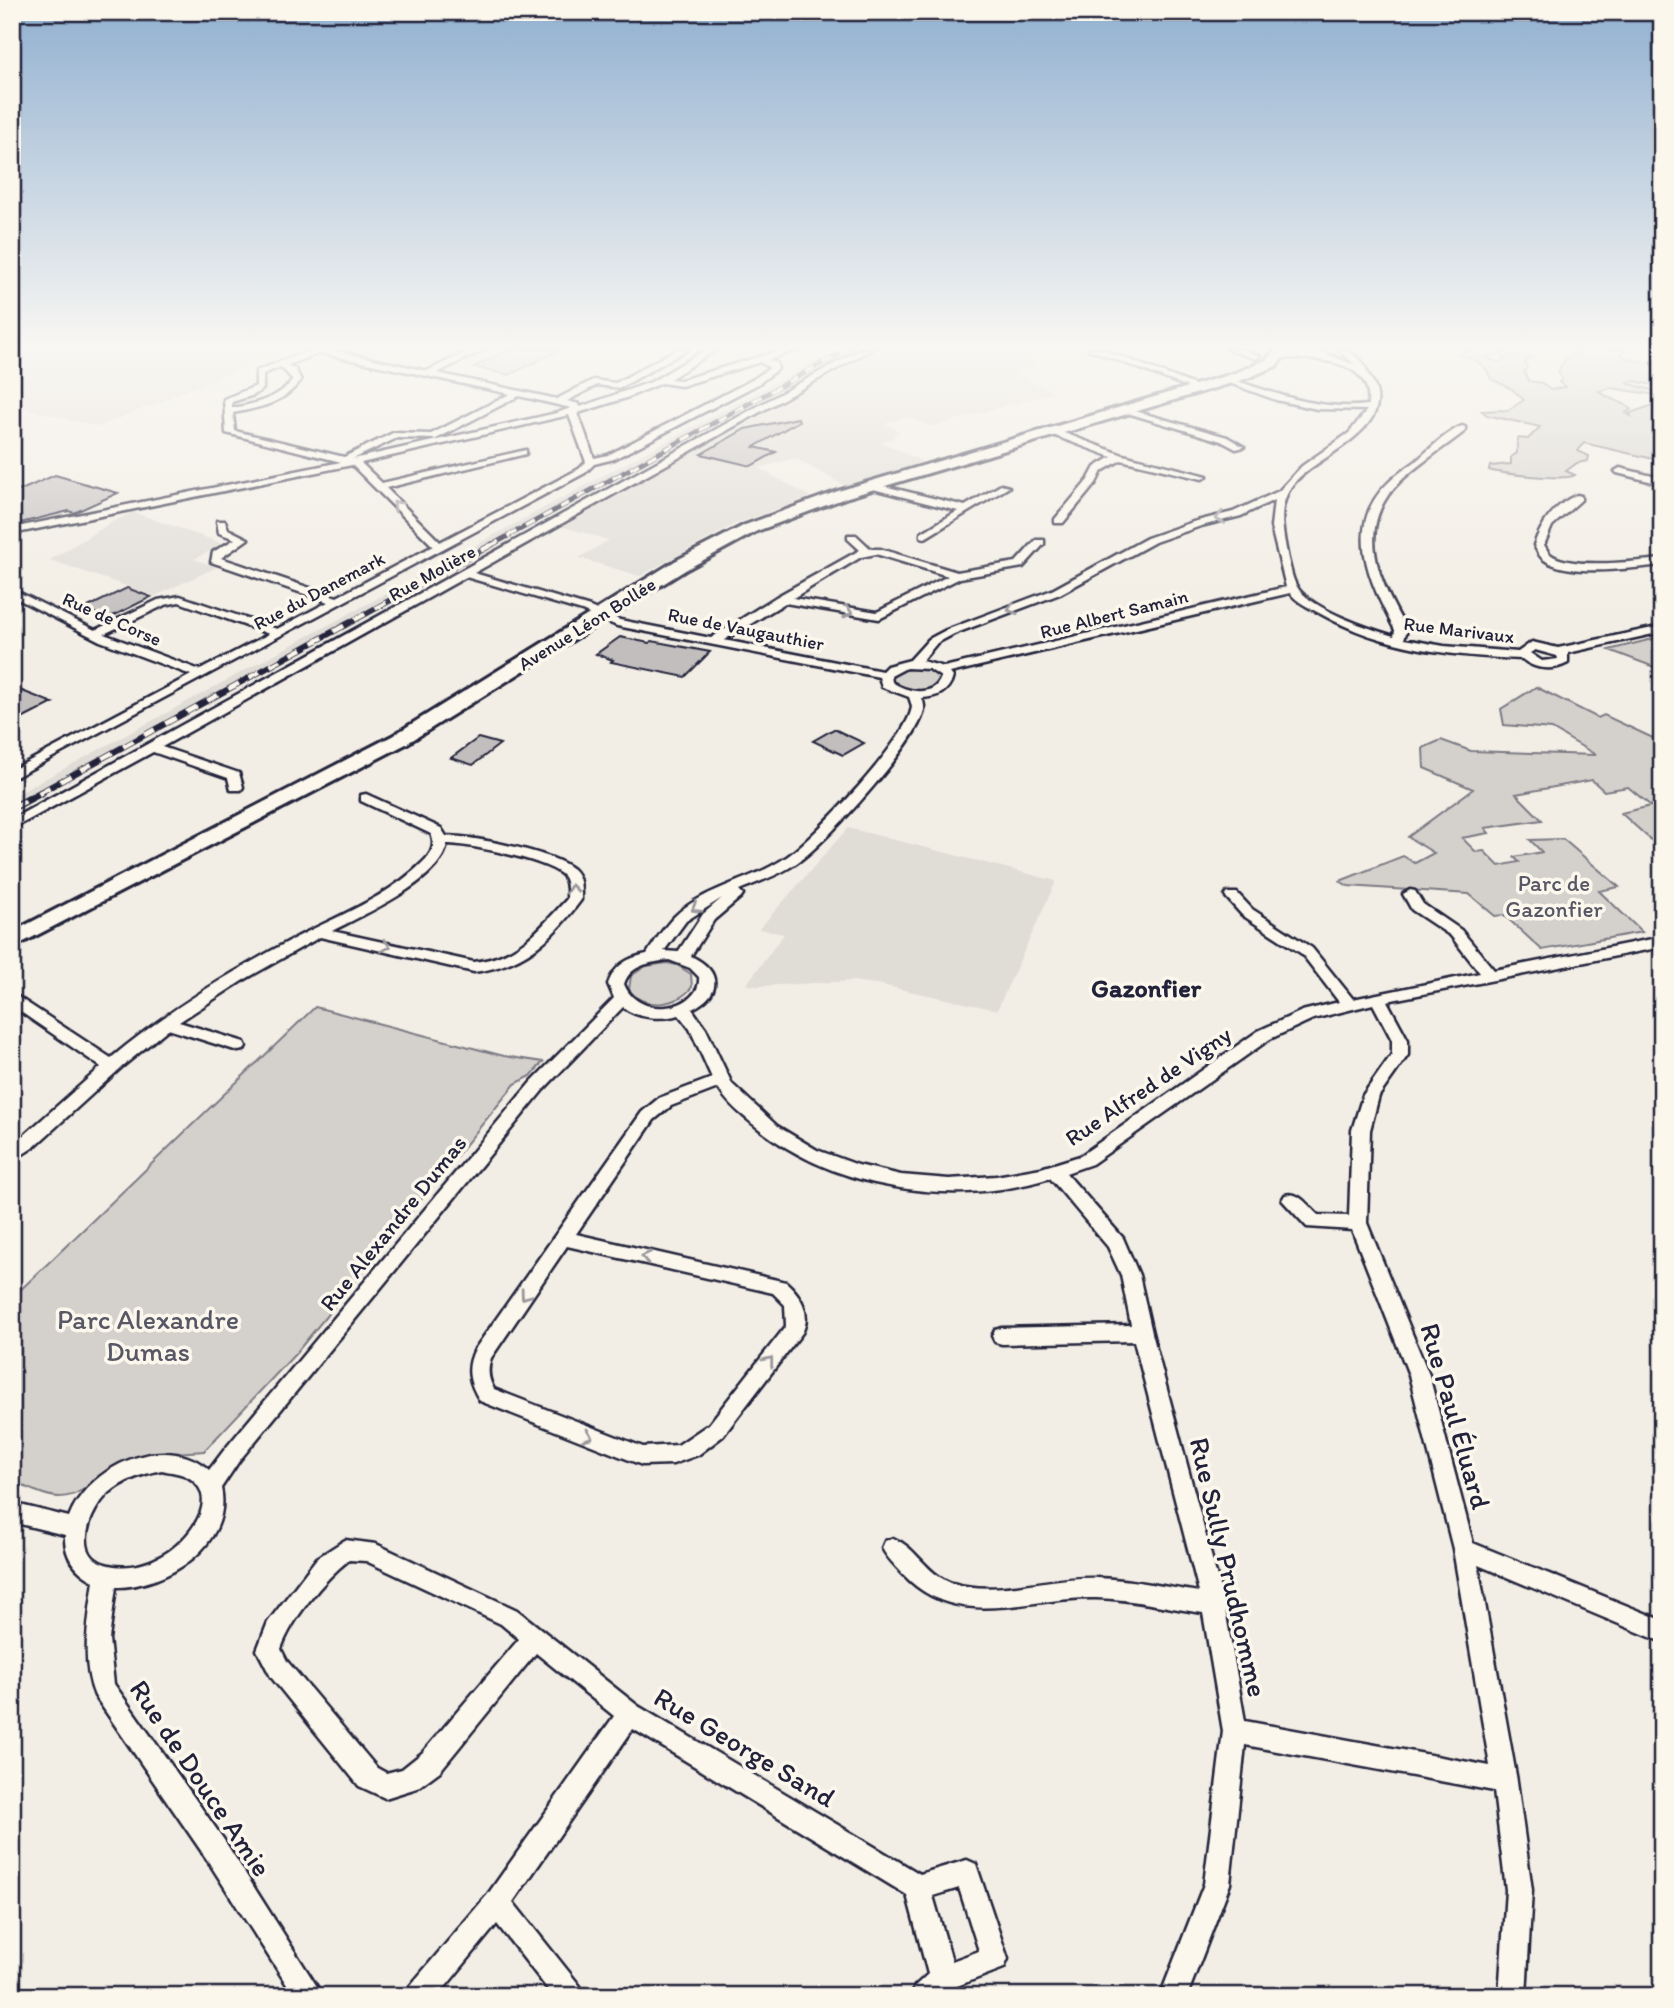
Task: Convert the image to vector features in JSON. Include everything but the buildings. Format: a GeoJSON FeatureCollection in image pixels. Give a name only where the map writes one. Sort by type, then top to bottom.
{"type":"FeatureCollection","features":[{"type":"Feature","properties":{"kind":"main road","name":"Avenue Léon Bollée"},"geometry":{"type":"LineString","coordinates":[[12,941],[399,740],[681,565],[751,528],[872,485],[1016,443]]}},
{"type":"Feature","properties":{"kind":"street"},"geometry":{"type":"LineString","coordinates":[[272,443],[349,461],[379,486],[439,547]]}},
{"type":"Feature","properties":{"kind":"street"},"geometry":{"type":"LineString","coordinates":[[349,461],[382,443]]}},
{"type":"Feature","properties":{"kind":"street"},"geometry":{"type":"LineString","coordinates":[[12,531],[432,443]]}},
{"type":"Feature","properties":{"kind":"street"},"geometry":{"type":"LineString","coordinates":[[583,443],[591,462]]}},
{"type":"Feature","properties":{"kind":"street","name":"Rue du Danemark"},"geometry":{"type":"LineString","coordinates":[[12,775],[582,471],[591,462],[611,457],[638,443]]}},
{"type":"Feature","properties":{"kind":"street","name":"Rue Molière"},"geometry":{"type":"LineString","coordinates":[[12,824],[701,443]]}},
{"type":"Feature","properties":{"kind":"street"},"geometry":{"type":"LineString","coordinates":[[1082,443],[1121,457],[1202,476]]}},
{"type":"Feature","properties":{"kind":"street"},"geometry":{"type":"LineString","coordinates":[[1231,443],[1240,447]]}},
{"type":"Feature","properties":{"kind":"street"},"geometry":{"type":"LineString","coordinates":[[1293,590],[1278,539],[1275,514],[1282,493],[1298,473],[1340,443]]}},
{"type":"Feature","properties":{"kind":"street"},"geometry":{"type":"LineString","coordinates":[[1398,641],[1401,630],[1371,571],[1369,520],[1391,485],[1445,443]]}},
{"type":"Feature","properties":{"kind":"street"},"geometry":{"type":"LineString","coordinates":[[379,486],[523,452]]}},
{"type":"Feature","properties":{"kind":"street"},"geometry":{"type":"LineString","coordinates":[[1059,520],[1093,481],[1098,469],[1121,457]]}},
{"type":"Feature","properties":{"kind":"street"},"geometry":{"type":"LineString","coordinates":[[1620,471],[1653,482]]}},
{"type":"Feature","properties":{"kind":"street"},"geometry":{"type":"LineString","coordinates":[[872,485],[967,510]]}},
{"type":"Feature","properties":{"kind":"street"},"geometry":{"type":"LineString","coordinates":[[925,535],[1004,487]]}},
{"type":"Feature","properties":{"kind":"street"},"geometry":{"type":"LineString","coordinates":[[913,664],[933,641],[950,632],[1056,592],[1152,540],[1197,524],[1237,514],[1282,493]]}},
{"type":"Feature","properties":{"kind":"street"},"geometry":{"type":"LineString","coordinates":[[1577,498],[1546,525],[1540,536],[1540,546],[1546,555],[1570,566],[1590,568],[1662,562]]}},
{"type":"Feature","properties":{"kind":"street"},"geometry":{"type":"LineString","coordinates":[[221,523],[223,531],[243,540],[217,554],[215,559],[337,601]]}},
{"type":"Feature","properties":{"kind":"street"},"geometry":{"type":"LineString","coordinates":[[852,537],[867,551]]}},
{"type":"Feature","properties":{"kind":"street"},"geometry":{"type":"LineString","coordinates":[[780,599],[879,616],[957,575],[1019,565],[1040,542]]}},
{"type":"Feature","properties":{"kind":"street"},"geometry":{"type":"LineString","coordinates":[[714,641],[780,599],[867,551],[876,551],[957,575]]}},
{"type":"Feature","properties":{"kind":"street","name":"Rue de Vaugauthier"},"geometry":{"type":"LineString","coordinates":[[467,574],[617,622],[885,675]]}},
{"type":"Feature","properties":{"kind":"street","name":"Rue Marivaux"},"geometry":{"type":"LineString","coordinates":[[1293,590],[1339,620],[1398,641],[1470,653],[1524,656]]}},
{"type":"Feature","properties":{"kind":"street","name":"Rue Albert Samain"},"geometry":{"type":"LineString","coordinates":[[943,671],[1032,653],[1293,590]]}},
{"type":"Feature","properties":{"kind":"street","name":"Rue de Corse"},"geometry":{"type":"LineString","coordinates":[[12,592],[94,634],[200,674]]}},
{"type":"Feature","properties":{"kind":"street"},"geometry":{"type":"LineString","coordinates":[[94,634],[162,602],[180,599],[278,633]]}},
{"type":"Feature","properties":{"kind":"street"},"geometry":{"type":"LineString","coordinates":[[1559,651],[1564,660],[1557,664],[1536,663],[1524,656],[1524,650],[1532,646],[1559,651],[1662,629]]}},
{"type":"Feature","properties":{"kind":"street"},"geometry":{"type":"LineString","coordinates":[[929,665],[943,671],[947,682],[943,687],[929,693],[913,694],[886,684],[885,675],[896,667],[929,665]]}},
{"type":"Feature","properties":{"kind":"street"},"geometry":{"type":"LineString","coordinates":[[653,956],[670,930],[687,913],[792,861],[810,847],[884,761],[917,716],[919,704],[913,694]]}},
{"type":"Feature","properties":{"kind":"street"},"geometry":{"type":"LineString","coordinates":[[151,747],[234,776],[236,787]]}},
{"type":"Feature","properties":{"kind":"street"},"geometry":{"type":"LineString","coordinates":[[12,1155],[165,1023],[236,976],[359,912],[422,870],[439,853],[441,840],[436,831],[366,798]]}},
{"type":"Feature","properties":{"kind":"street"},"geometry":{"type":"LineString","coordinates":[[320,931],[332,937],[365,941],[474,967],[491,966],[522,955],[574,900],[574,885],[569,873],[554,863],[467,840],[441,840]]}},
{"type":"Feature","properties":{"kind":"street"},"geometry":{"type":"LineString","coordinates":[[683,957],[708,917],[754,880]]}},
{"type":"Feature","properties":{"kind":"street"},"geometry":{"type":"LineString","coordinates":[[1410,894],[1418,907],[1456,933],[1490,976]]}},
{"type":"Feature","properties":{"kind":"street"},"geometry":{"type":"LineString","coordinates":[[1232,896],[1247,912],[1307,951],[1348,1004]]}},
{"type":"Feature","properties":{"kind":"street","name":"Rue Alfred de Vigny"},"geometry":{"type":"LineString","coordinates":[[682,1009],[696,1023],[721,1081],[749,1113],[796,1147],[856,1171],[922,1184],[992,1184],[1055,1172],[1086,1160],[1264,1035],[1308,1015],[1348,1004],[1662,942]]}},
{"type":"Feature","properties":{"kind":"street"},"geometry":{"type":"LineString","coordinates":[[653,956],[683,957],[703,969],[707,978],[704,993],[682,1009],[646,1012],[621,1000],[616,992],[616,982],[621,972],[631,963],[653,956]]}},
{"type":"Feature","properties":{"kind":"street"},"geometry":{"type":"LineString","coordinates":[[12,998],[102,1061],[114,1066]]}},
{"type":"Feature","properties":{"kind":"street","name":"Rue Paul Éluard"},"geometry":{"type":"LineString","coordinates":[[1378,998],[1401,1040],[1400,1055],[1371,1096],[1361,1130],[1358,1223],[1419,1375],[1464,1549],[1505,1781],[1518,1890],[1512,1996]]}},
{"type":"Feature","properties":{"kind":"street","name":"Rue Alexandre Dumas"},"geometry":{"type":"LineString","coordinates":[[211,1485],[232,1455],[537,1086],[621,1000]]}},
{"type":"Feature","properties":{"kind":"street"},"geometry":{"type":"LineString","coordinates":[[165,1023],[238,1046]]}},
{"type":"Feature","properties":{"kind":"street"},"geometry":{"type":"LineString","coordinates":[[565,1239],[779,1287],[790,1296],[798,1317],[795,1328],[716,1430],[700,1444],[663,1459],[642,1456],[486,1395],[479,1383],[476,1368],[482,1355],[648,1116],[664,1102],[721,1081]]}},
{"type":"Feature","properties":{"kind":"street","name":"Rue Sully Prudhomme"},"geometry":{"type":"LineString","coordinates":[[1055,1172],[1116,1243],[1130,1275],[1142,1333],[1213,1604],[1235,1731],[1217,1884],[1172,1996]]}},
{"type":"Feature","properties":{"kind":"street"},"geometry":{"type":"LineString","coordinates":[[1291,1200],[1313,1222],[1358,1223]]}},
{"type":"Feature","properties":{"kind":"street"},"geometry":{"type":"LineString","coordinates":[[1002,1336],[1142,1333]]}},
{"type":"Feature","properties":{"kind":"street"},"geometry":{"type":"LineString","coordinates":[[162,1461],[184,1463],[200,1471],[211,1485],[215,1503],[210,1523],[197,1543],[178,1560],[154,1572],[130,1578],[106,1576],[86,1566],[75,1548],[75,1528],[83,1508],[97,1490],[117,1475],[140,1465],[162,1461]]}},
{"type":"Feature","properties":{"kind":"street"},"geometry":{"type":"LineString","coordinates":[[12,1512],[75,1528]]}},
{"type":"Feature","properties":{"kind":"street"},"geometry":{"type":"LineString","coordinates":[[893,1548],[920,1577],[945,1591],[977,1599],[1096,1588],[1213,1604]]}},
{"type":"Feature","properties":{"kind":"street"},"geometry":{"type":"LineString","coordinates":[[1464,1549],[1662,1631]]}},
{"type":"Feature","properties":{"kind":"street"},"geometry":{"type":"LineString","coordinates":[[534,1638],[431,1762],[408,1779],[385,1786],[368,1777],[279,1669],[269,1650],[276,1630],[325,1565],[345,1550],[368,1551],[509,1617],[630,1714]]}},
{"type":"Feature","properties":{"kind":"street","name":"Rue de Douce Amie"},"geometry":{"type":"LineString","coordinates":[[106,1576],[98,1639],[103,1688],[215,1849],[310,1996]]}},
{"type":"Feature","properties":{"kind":"street","name":"Rue George Sand"},"geometry":{"type":"LineString","coordinates":[[420,1996],[497,1903],[630,1714],[918,1887]]}},
{"type":"Feature","properties":{"kind":"street"},"geometry":{"type":"LineString","coordinates":[[1235,1731],[1505,1781]]}},
{"type":"Feature","properties":{"kind":"street"},"geometry":{"type":"LineString","coordinates":[[967,1873],[995,1959],[934,1987],[918,1887],[967,1873]]}},
{"type":"Feature","properties":{"kind":"street"},"geometry":{"type":"LineString","coordinates":[[497,1903],[570,1996]]}},
{"type":"Feature","properties":{"kind":"shaded area"},"geometry":{"type":"Polygon","coordinates":[[[664,443],[683,443],[12,810],[12,797],[664,443]]]}},
{"type":"Feature","properties":{"kind":"shaded area"},"geometry":{"type":"Polygon","coordinates":[[[711,443],[883,443],[923,462],[845,486],[795,458],[759,468],[811,497],[735,524],[640,576],[579,558],[609,540],[560,526],[711,443]]]}},
{"type":"Feature","properties":{"kind":"shaded area"},"geometry":{"type":"Polygon","coordinates":[[[133,512],[224,544],[194,559],[217,567],[155,596],[50,560],[133,512]]]}},
{"type":"Feature","properties":{"kind":"shaded area"},"geometry":{"type":"Polygon","coordinates":[[[848,828],[1056,881],[997,1010],[853,981],[746,985],[784,934],[759,929],[848,828]]]}},
{"type":"Feature","properties":{"kind":"green space"},"geometry":{"type":"Polygon","coordinates":[[[1517,443],[1662,443],[1662,461],[1584,443],[1578,451],[1589,456],[1588,461],[1577,463],[1566,471],[1575,475],[1570,477],[1534,476],[1489,470],[1490,466],[1511,464],[1511,457],[1517,453],[1517,443]]]}},
{"type":"Feature","properties":{"kind":"green space"},"geometry":{"type":"Polygon","coordinates":[[[1656,638],[1662,640],[1662,670],[1609,650],[1656,638]]]}},
{"type":"Feature","properties":{"kind":"green space"},"geometry":{"type":"Polygon","coordinates":[[[920,664],[947,677],[929,693],[898,691],[885,675],[891,669],[920,664]]]}},
{"type":"Feature","properties":{"kind":"green space","name":"Parc de Gazonfier"},"geometry":{"type":"Polygon","coordinates":[[[1536,687],[1598,718],[1604,715],[1655,739],[1662,734],[1662,850],[1621,813],[1651,806],[1628,787],[1604,791],[1592,780],[1516,794],[1542,820],[1485,828],[1489,833],[1462,838],[1476,852],[1484,851],[1499,866],[1519,862],[1514,857],[1542,852],[1530,840],[1563,839],[1619,887],[1599,891],[1642,932],[1542,950],[1504,915],[1495,916],[1469,894],[1348,886],[1340,881],[1403,856],[1415,863],[1434,853],[1408,837],[1473,789],[1424,768],[1423,748],[1441,740],[1471,751],[1596,755],[1552,729],[1504,725],[1501,709],[1536,687]]]}},
{"type":"Feature","properties":{"kind":"green space"},"geometry":{"type":"Polygon","coordinates":[[[667,963],[677,965],[691,974],[692,987],[686,993],[670,1002],[651,1003],[635,996],[629,989],[631,976],[646,966],[667,963]]]}},
{"type":"Feature","properties":{"kind":"green space","name":"Parc Alexandre Dumas"},"geometry":{"type":"Polygon","coordinates":[[[315,1007],[504,1056],[543,1062],[531,1076],[515,1084],[297,1352],[204,1451],[138,1458],[116,1467],[76,1494],[65,1497],[38,1492],[17,1482],[12,1475],[12,1298],[315,1007]]]}},
{"type":"Feature","properties":{"kind":"railway"},"geometry":{"type":"LineString","coordinates":[[490,546],[678,443]]}},
{"type":"Feature","properties":{"kind":"railway"},"geometry":{"type":"LineString","coordinates":[[39,793],[493,544]]}},
{"type":"Feature","properties":{"kind":"railway"},"geometry":{"type":"LineString","coordinates":[[12,808],[42,792]]}},
{"type":"Feature","properties":{"kind":"district","name":"Gazonfier"},"geometry":{"type":"Point","coordinates":[1146,988]}}]}
